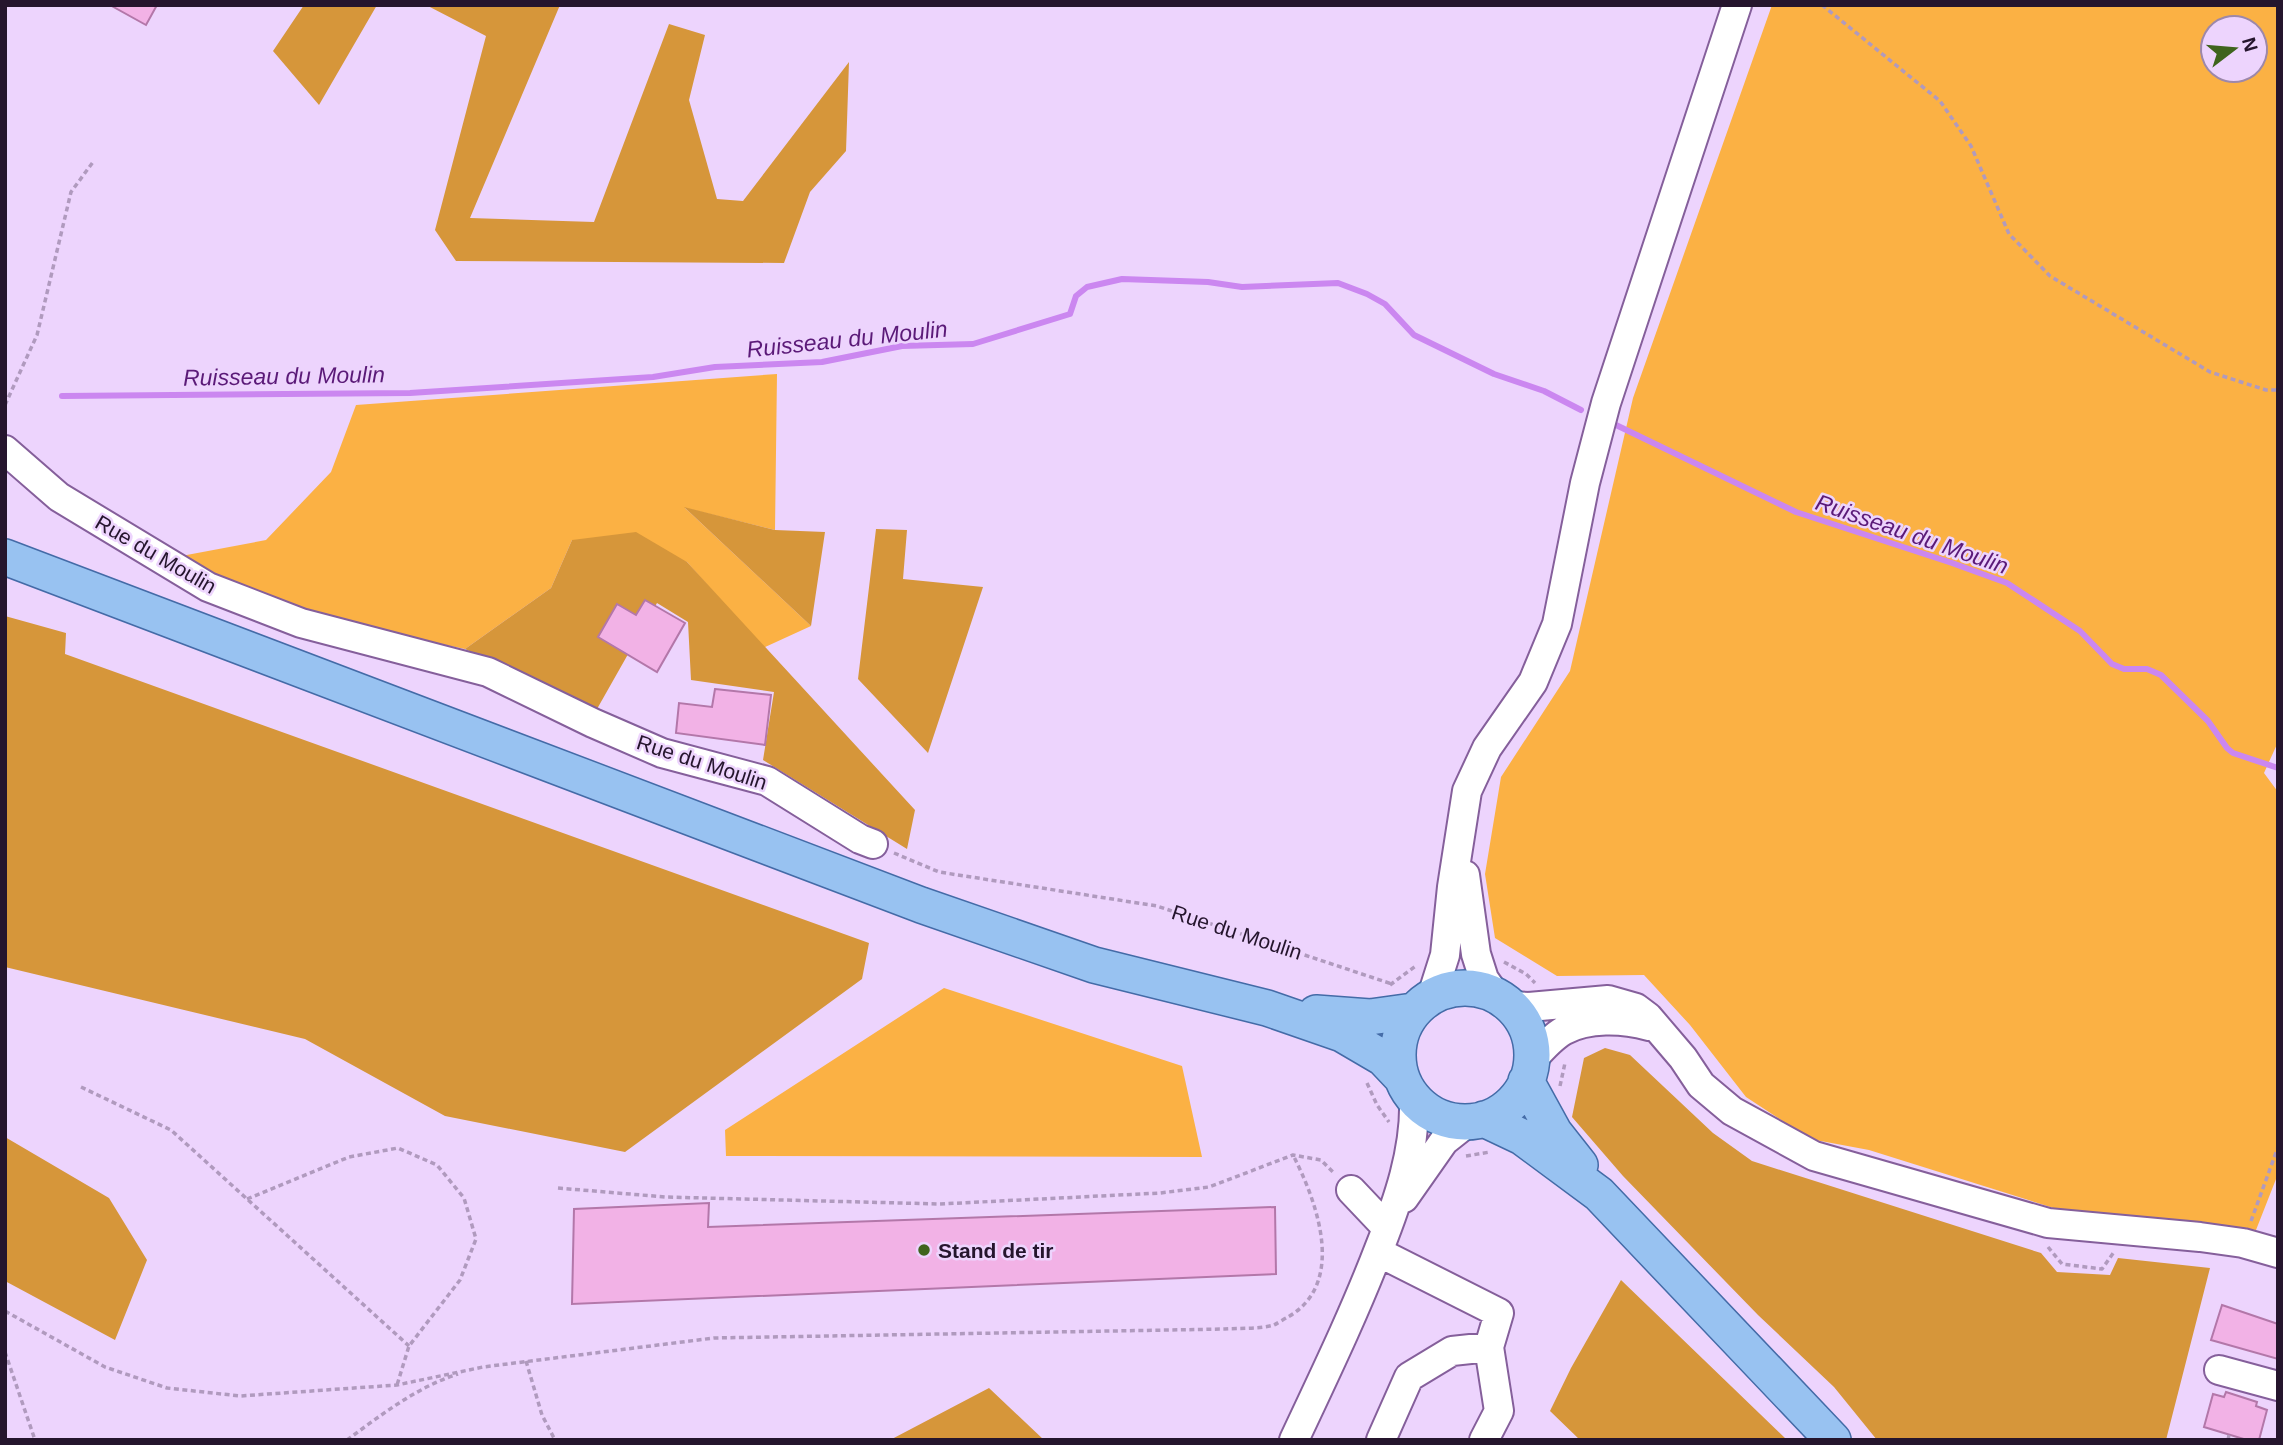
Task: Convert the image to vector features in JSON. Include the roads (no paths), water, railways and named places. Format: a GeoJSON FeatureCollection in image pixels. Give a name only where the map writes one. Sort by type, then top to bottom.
{"type":"FeatureCollection","features":[{"type":"Feature","properties":{"kind":"main road"},"geometry":{"type":"LineString","coordinates":[[5,557],[921,905],[1094,965],[1267,1008],[1342,1034],[1383,1058],[1407,1087],[1438,1116],[1484,1130],[1522,1137],[1599,1194]]}},
{"type":"Feature","properties":{"kind":"main road"},"geometry":{"type":"LineString","coordinates":[[1267,1008],[1358,1017],[1394,1016],[1450,989],[1469,988],[1514,995],[1529,1035],[1554,1132],[1599,1194],[1833,1440]]}},
{"type":"Feature","properties":{"kind":"main road"},"geometry":{"type":"LineString","coordinates":[[1407,1087],[1397,1054],[1398,1042],[1401,1031],[1422,1004]]}},
{"type":"Feature","properties":{"kind":"main road"},"geometry":{"type":"LineString","coordinates":[[1484,1130],[1539,1077]]}},
{"type":"Feature","properties":{"kind":"street"},"geometry":{"type":"LineString","coordinates":[[1422,1004],[1446,955],[1467,791],[1487,748],[1532,682],[1557,624],[1585,483],[1606,404],[1737,5]]}},
{"type":"Feature","properties":{"kind":"street","name":"Rue du Moulin"},"geometry":{"type":"LineString","coordinates":[[5,450],[59,498],[208,587],[301,623],[488,672],[662,753],[767,781],[873,845]]}},
{"type":"Feature","properties":{"kind":"street"},"geometry":{"type":"LineString","coordinates":[[1460,832],[1472,940],[1484,979],[1514,995],[1529,1007],[1608,1000],[1636,1007],[1683,1058],[1701,1085],[1732,1111],[1814,1156],[2048,1223],[2243,1243],[2278,1253]]}},
{"type":"Feature","properties":{"kind":"street"},"geometry":{"type":"LineString","coordinates":[[1539,1077],[1544,1047],[1562,1032],[1575,1027],[1614,1021],[1655,1028]]}},
{"type":"Feature","properties":{"kind":"street"},"geometry":{"type":"LineString","coordinates":[[1294,1440],[1364,1290],[1387,1230],[1412,1141],[1415,1118],[1407,1087]]}},
{"type":"Feature","properties":{"kind":"street"},"geometry":{"type":"LineString","coordinates":[[1387,1230],[1444,1141],[1484,1130]]}},
{"type":"Feature","properties":{"kind":"street"},"geometry":{"type":"LineString","coordinates":[[1351,1191],[1387,1230],[1499,1313],[1489,1347],[1499,1411],[1484,1440]]}},
{"type":"Feature","properties":{"kind":"street"},"geometry":{"type":"LineString","coordinates":[[1381,1440],[1409,1377],[1451,1351],[1489,1347]]}},
{"type":"Feature","properties":{"kind":"street"},"geometry":{"type":"LineString","coordinates":[[2219,1370],[2278,1386]]}},
{"type":"Feature","properties":{"kind":"waterway","name":"Ruisseau du Moulin"},"geometry":{"type":"LineString","coordinates":[[62,396],[410,393],[653,377],[715,367],[822,362],[902,346],[973,344],[1070,314],[1076,296],[1087,287],[1122,279],[1208,282],[1242,287],[1338,283],[1385,304],[1414,335],[1494,374],[1544,391],[1581,410]]}},
{"type":"Feature","properties":{"kind":"waterway","name":"Ruisseau du Moulin"},"geometry":{"type":"LineString","coordinates":[[1616,425],[1796,512],[2007,583],[2080,631],[2112,664],[2124,669],[2147,669],[2161,675],[2208,721],[2233,753],[2278,768]]}},
{"type":"Feature","properties":{"kind":"place","name":"Stand de tir"},"geometry":{"type":"Point","coordinates":[924,1250]}}]}
